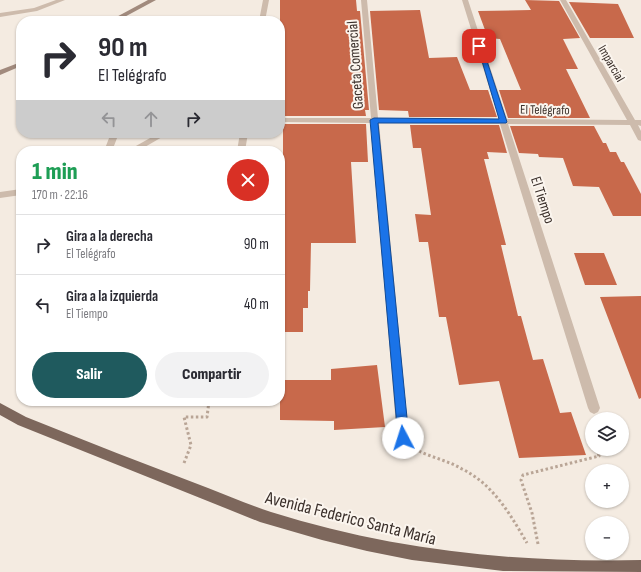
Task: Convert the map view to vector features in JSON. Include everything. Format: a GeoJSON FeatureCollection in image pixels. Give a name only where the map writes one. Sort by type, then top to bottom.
{"type":"FeatureCollection","features":[{"type":"Feature","properties":{"kind":"main road"},"geometry":{"type":"LineString","coordinates":[[122,16],[153,0]]}},
{"type":"Feature","properties":{"kind":"main road"},"geometry":{"type":"LineString","coordinates":[[0,73],[16,66]]}},
{"type":"Feature","properties":{"kind":"main road","name":"Avenida Federico Santa María"},"geometry":{"type":"LineString","coordinates":[[0,409],[22,421],[277,521],[380,547],[429,557],[485,565],[542,569],[608,570],[641,567]]}},
{"type":"Feature","properties":{"kind":"street"},"geometry":{"type":"LineString","coordinates":[[0,15],[35,10],[62,0]]}},
{"type":"Feature","properties":{"kind":"street"},"geometry":{"type":"LineString","coordinates":[[263,16],[266,0]]}},
{"type":"Feature","properties":{"kind":"street","name":"Gaceta Comercial"},"geometry":{"type":"LineString","coordinates":[[364,0],[403,438]]}},
{"type":"Feature","properties":{"kind":"street","name":"El Tiempo"},"geometry":{"type":"LineString","coordinates":[[465,0],[594,408]]}},
{"type":"Feature","properties":{"kind":"street","name":"Imparcial"},"geometry":{"type":"LineString","coordinates":[[563,0],[637,123],[641,138]]}},
{"type":"Feature","properties":{"kind":"street","name":"El Telégrafo"},"geometry":{"type":"LineString","coordinates":[[285,120],[637,123]]}},
{"type":"Feature","properties":{"kind":"street"},"geometry":{"type":"LineString","coordinates":[[140,146],[156,138]]}},
{"type":"Feature","properties":{"kind":"street"},"geometry":{"type":"LineString","coordinates":[[0,195],[16,193]]}},
{"type":"Feature","properties":{"kind":"path"},"geometry":{"type":"LineString","coordinates":[[191,445],[184,417],[207,417],[208,406]]}},
{"type":"Feature","properties":{"kind":"path"},"geometry":{"type":"LineString","coordinates":[[418,451],[453,464],[469,472],[482,482],[511,515],[542,569]]}},
{"type":"Feature","properties":{"kind":"path"},"geometry":{"type":"LineString","coordinates":[[532,513],[521,480],[523,474],[599,456]]}},
{"type":"Feature","properties":{"kind":"building"},"geometry":{"type":"Polygon","coordinates":[[[280,0],[356,0],[357,11],[360,11],[369,110],[365,110],[366,116],[285,116],[285,16],[280,16],[280,0]]]}},
{"type":"Feature","properties":{"kind":"building"},"geometry":{"type":"Polygon","coordinates":[[[525,0],[559,1],[580,38],[563,39],[578,69],[566,69],[590,118],[508,118],[499,90],[521,90],[500,39],[488,38],[478,11],[531,10],[525,0]]]}},
{"type":"Feature","properties":{"kind":"building"},"geometry":{"type":"Polygon","coordinates":[[[569,2],[618,4],[634,38],[590,38],[569,2]]]}},
{"type":"Feature","properties":{"kind":"building"},"geometry":{"type":"Polygon","coordinates":[[[420,10],[429,58],[457,57],[470,90],[488,90],[497,117],[409,117],[408,111],[379,110],[370,11],[420,10]]]}},
{"type":"Feature","properties":{"kind":"building"},"geometry":{"type":"Polygon","coordinates":[[[285,124],[366,124],[368,162],[351,162],[356,243],[311,243],[310,291],[308,291],[308,308],[303,308],[303,332],[285,332],[285,146],[283,146],[283,138],[285,138],[285,124]]]}},
{"type":"Feature","properties":{"kind":"building"},"geometry":{"type":"Polygon","coordinates":[[[410,125],[499,125],[507,153],[487,152],[489,159],[484,159],[506,245],[501,245],[518,316],[521,316],[533,360],[543,359],[560,413],[571,412],[585,455],[519,458],[499,381],[459,385],[446,317],[439,317],[428,242],[419,242],[415,214],[431,215],[421,148],[413,148],[410,125]]]}},
{"type":"Feature","properties":{"kind":"building"},"geometry":{"type":"Polygon","coordinates":[[[510,126],[594,126],[603,143],[606,143],[610,152],[616,152],[621,162],[624,162],[641,194],[641,216],[613,216],[599,187],[573,186],[563,158],[539,157],[538,154],[519,153],[510,126]]]}},
{"type":"Feature","properties":{"kind":"building"},"geometry":{"type":"Polygon","coordinates":[[[574,253],[604,253],[617,285],[585,285],[574,253]]]}},
{"type":"Feature","properties":{"kind":"building"},"geometry":{"type":"Polygon","coordinates":[[[641,296],[641,398],[639,399],[600,297],[641,296]]]}},
{"type":"Feature","properties":{"kind":"building"},"geometry":{"type":"Polygon","coordinates":[[[377,365],[385,427],[334,430],[334,421],[280,420],[280,406],[285,406],[285,380],[331,380],[331,369],[377,365]]]}},
{"type":"Feature","properties":{"kind":"route"},"geometry":{"type":"LineString","coordinates":[[403,438],[374,120],[504,122],[479,46]]}}]}
